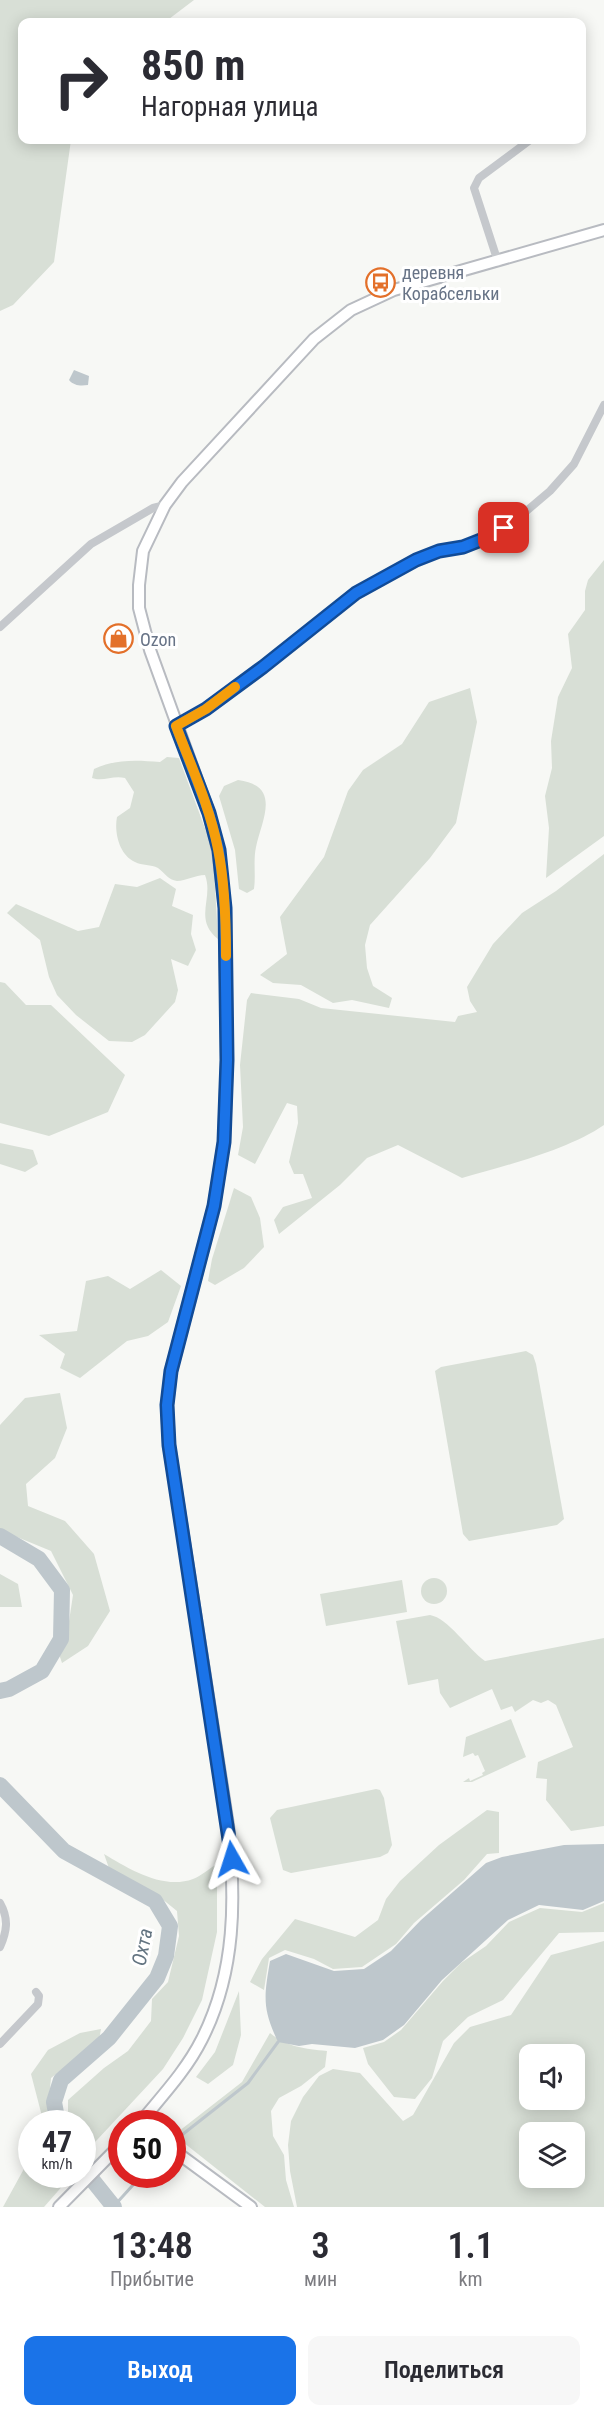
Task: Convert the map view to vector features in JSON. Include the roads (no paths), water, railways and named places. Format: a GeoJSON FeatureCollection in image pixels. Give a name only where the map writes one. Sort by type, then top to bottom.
{"type":"FeatureCollection","features":[{"type":"Feature","properties":{"kind":"main road"},"geometry":{"type":"LineString","coordinates":[[151,2110],[176,2079],[201,2040],[218,1999],[228,1963],[233,1920],[232,1859],[228,1825],[169,1445],[167,1405],[171,1371],[214,1206],[224,1142],[227,1060],[225,908],[219,850],[209,813],[150,650],[139,608],[143,551],[165,506],[182,482],[286,368],[331,324],[363,304],[394,290],[604,230]]}},
{"type":"Feature","properties":{"kind":"main road"},"geometry":{"type":"LineString","coordinates":[[59,2207],[108,2157]]}},
{"type":"Feature","properties":{"kind":"main road"},"geometry":{"type":"LineString","coordinates":[[186,2159],[251,2207]]}},
{"type":"Feature","properties":{"kind":"street"},"geometry":{"type":"LineString","coordinates":[[498,262],[474,188],[475,183],[525,144]]}},
{"type":"Feature","properties":{"kind":"street"},"geometry":{"type":"LineString","coordinates":[[176,726],[206,709],[263,667],[356,593],[416,560],[439,551],[463,547],[491,536],[517,519],[550,491],[574,464],[604,405]]}},
{"type":"Feature","properties":{"kind":"street"},"geometry":{"type":"LineString","coordinates":[[0,627],[91,544],[153,508],[165,506]]}},
{"type":"Feature","properties":{"kind":"street"},"geometry":{"type":"LineString","coordinates":[[0,1903],[7,1916],[7,1927],[0,1947]]}},
{"type":"Feature","properties":{"kind":"street"},"geometry":{"type":"LineString","coordinates":[[0,2044],[38,2004],[39,1996],[36,1992]]}},
{"type":"Feature","properties":{"kind":"waterway","name":"Охта"},"geometry":{"type":"LineString","coordinates":[[0,1536],[39,1559],[62,1590],[61,1639],[42,1671],[9,1689],[0,1691]]}},
{"type":"Feature","properties":{"kind":"waterway","name":"Охта"},"geometry":{"type":"LineString","coordinates":[[0,1785],[64,1851],[155,1901],[170,1926],[166,1956],[157,1978],[109,2038],[61,2080],[54,2102],[55,2110]]}},
{"type":"Feature","properties":{"kind":"waterway"},"geometry":{"type":"LineString","coordinates":[[186,2132],[248,2083],[278,2042]]}},
{"type":"Feature","properties":{"kind":"waterway","name":"Охта"},"geometry":{"type":"LineString","coordinates":[[96,2184],[114,2207]]}},
{"type":"Feature","properties":{"kind":"waterway"},"geometry":{"type":"LineString","coordinates":[[114,2206],[130,2188]]}},
{"type":"Feature","properties":{"kind":"place","name":"деревня Корабсельки"},"geometry":{"type":"Point","coordinates":[381,282]}},
{"type":"Feature","properties":{"kind":"place","name":"Ozon"},"geometry":{"type":"Point","coordinates":[119,639]}}]}
